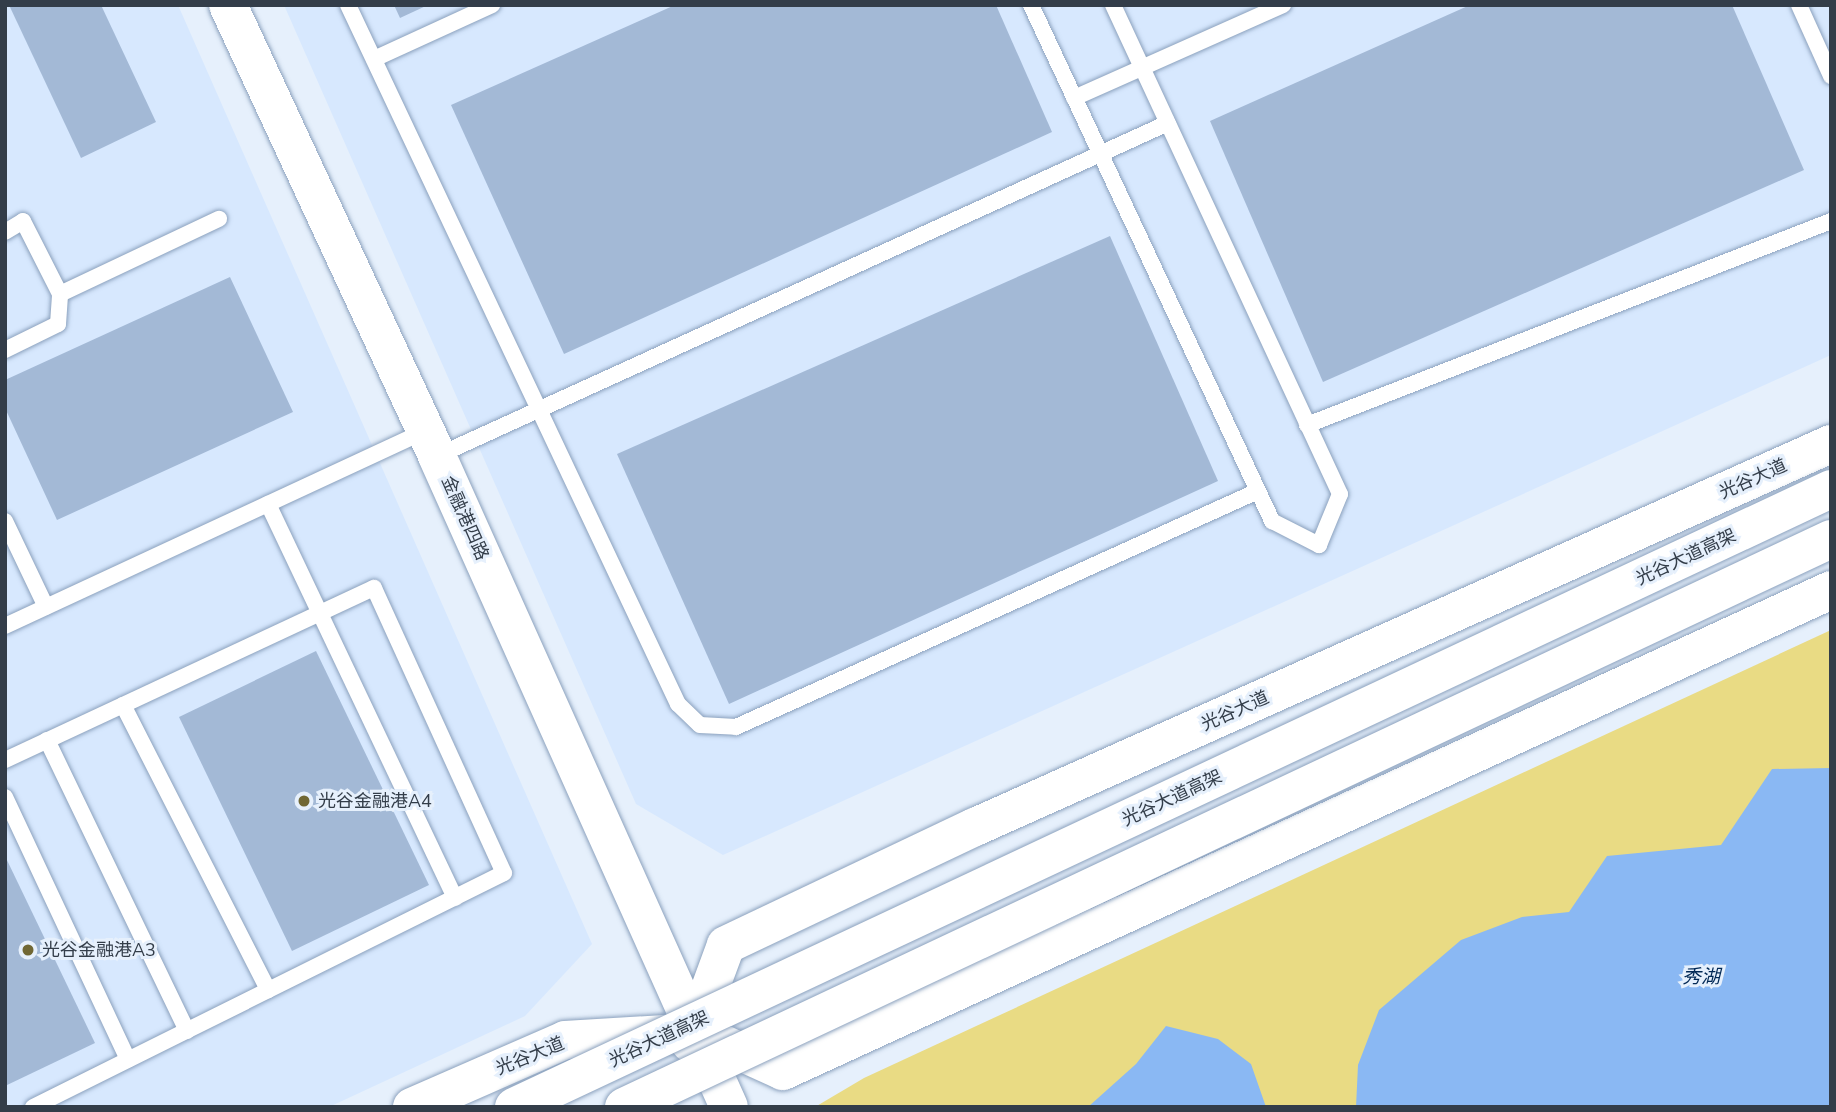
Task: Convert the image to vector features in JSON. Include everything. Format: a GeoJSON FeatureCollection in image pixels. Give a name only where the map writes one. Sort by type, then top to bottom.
{"type":"FeatureCollection","features":[{"type":"Feature","properties":{"kind":"main road","name":"金融港四路"},"geometry":{"type":"LineString","coordinates":[[228,5],[431,444],[729,1107]]}},
{"type":"Feature","properties":{"kind":"main road","name":"光谷大道"},"geometry":{"type":"LineString","coordinates":[[650,1107],[697,1032],[726,945],[975,827],[1831,444]]}},
{"type":"Feature","properties":{"kind":"main road","name":"光谷大道高架"},"geometry":{"type":"LineString","coordinates":[[514,1107],[1831,489]]}},
{"type":"Feature","properties":{"kind":"main road"},"geometry":{"type":"LineString","coordinates":[[624,1107],[1831,539]]}},
{"type":"Feature","properties":{"kind":"main road","name":"光谷大道"},"geometry":{"type":"LineString","coordinates":[[412,1107],[565,1040],[697,1032],[783,1071],[1831,590]]}},
{"type":"Feature","properties":{"kind":"lane"},"geometry":{"type":"LineString","coordinates":[[348,5],[678,704],[700,725],[736,727],[1258,491]]}},
{"type":"Feature","properties":{"kind":"lane"},"geometry":{"type":"LineString","coordinates":[[1031,5],[1272,520],[1319,545],[1340,494],[1113,5]]}},
{"type":"Feature","properties":{"kind":"lane"},"geometry":{"type":"LineString","coordinates":[[1074,98],[1283,5]]}},
{"type":"Feature","properties":{"kind":"lane"},"geometry":{"type":"LineString","coordinates":[[1799,5],[1831,76]]}},
{"type":"Feature","properties":{"kind":"lane"},"geometry":{"type":"LineString","coordinates":[[374,59],[490,6]]}},
{"type":"Feature","properties":{"kind":"lane"},"geometry":{"type":"LineString","coordinates":[[5,626],[268,504],[431,444],[538,410],[1168,123]]}},
{"type":"Feature","properties":{"kind":"lane"},"geometry":{"type":"LineString","coordinates":[[60,294],[219,219]]}},
{"type":"Feature","properties":{"kind":"lane"},"geometry":{"type":"LineString","coordinates":[[1307,425],[1831,221]]}},
{"type":"Feature","properties":{"kind":"lane"},"geometry":{"type":"LineString","coordinates":[[5,232],[23,222],[60,294],[58,324],[5,349]]}},
{"type":"Feature","properties":{"kind":"lane"},"geometry":{"type":"LineString","coordinates":[[268,504],[455,898]]}},
{"type":"Feature","properties":{"kind":"lane"},"geometry":{"type":"LineString","coordinates":[[5,521],[46,607]]}},
{"type":"Feature","properties":{"kind":"lane"},"geometry":{"type":"LineString","coordinates":[[5,760],[374,588],[505,873],[33,1107]]}},
{"type":"Feature","properties":{"kind":"lane"},"geometry":{"type":"LineString","coordinates":[[123,705],[268,990]]}},
{"type":"Feature","properties":{"kind":"lane"},"geometry":{"type":"LineString","coordinates":[[47,740],[187,1031]]}},
{"type":"Feature","properties":{"kind":"lane"},"geometry":{"type":"LineString","coordinates":[[5,797],[128,1060]]}},
{"type":"Feature","properties":{"kind":"shaded area"},"geometry":{"type":"Polygon","coordinates":[[[5,5],[178,5],[592,944],[525,1016],[329,1107],[5,1107],[5,5]]]}},
{"type":"Feature","properties":{"kind":"shaded area"},"geometry":{"type":"Polygon","coordinates":[[[284,5],[1831,5],[1831,355],[723,855],[636,804],[284,5]]]}},
{"type":"Feature","properties":{"kind":"shaded area"},"geometry":{"type":"Polygon","coordinates":[[[1831,630],[1831,1107],[815,1107],[864,1078],[1831,630]]]}},
{"type":"Feature","properties":{"kind":"water","name":"秀湖"},"geometry":{"type":"Polygon","coordinates":[[[1831,768],[1831,1107],[1356,1107],[1358,1065],[1379,1010],[1461,940],[1522,917],[1569,912],[1607,856],[1721,845],[1772,769],[1831,768]]]}},
{"type":"Feature","properties":{"kind":"water"},"geometry":{"type":"Polygon","coordinates":[[[1166,1026],[1218,1039],[1251,1064],[1266,1107],[1088,1107],[1136,1064],[1166,1026]]]}},
{"type":"Feature","properties":{"kind":"building"},"geometry":{"type":"Polygon","coordinates":[[[9,5],[101,5],[156,122],[81,158],[9,5]]]}},
{"type":"Feature","properties":{"kind":"building"},"geometry":{"type":"Polygon","coordinates":[[[394,5],[428,5],[400,18],[394,5]]]}},
{"type":"Feature","properties":{"kind":"building"},"geometry":{"type":"Polygon","coordinates":[[[675,5],[996,5],[1052,132],[564,354],[451,105],[675,5]]]}},
{"type":"Feature","properties":{"kind":"building"},"geometry":{"type":"Polygon","coordinates":[[[1470,5],[1732,5],[1804,170],[1323,382],[1210,121],[1470,5]]]}},
{"type":"Feature","properties":{"kind":"building"},"geometry":{"type":"Polygon","coordinates":[[[1110,236],[1218,481],[729,704],[617,454],[1110,236]]]}},
{"type":"Feature","properties":{"kind":"building"},"geometry":{"type":"Polygon","coordinates":[[[230,277],[293,412],[57,520],[5,408],[5,380],[230,277]]]}},
{"type":"Feature","properties":{"kind":"building","name":"光谷金融港A4"},"geometry":{"type":"Polygon","coordinates":[[[316,651],[429,885],[292,951],[179,717],[316,651]]]}},
{"type":"Feature","properties":{"kind":"building","name":"光谷金融港A3"},"geometry":{"type":"Polygon","coordinates":[[[5,856],[95,1043],[5,1086],[5,856]]]}},
{"type":"Feature","properties":{"kind":"place","name":"光谷金融港A4"},"geometry":{"type":"Point","coordinates":[304,801]}},
{"type":"Feature","properties":{"kind":"place","name":"光谷金融港A3"},"geometry":{"type":"Point","coordinates":[28,950]}}]}
